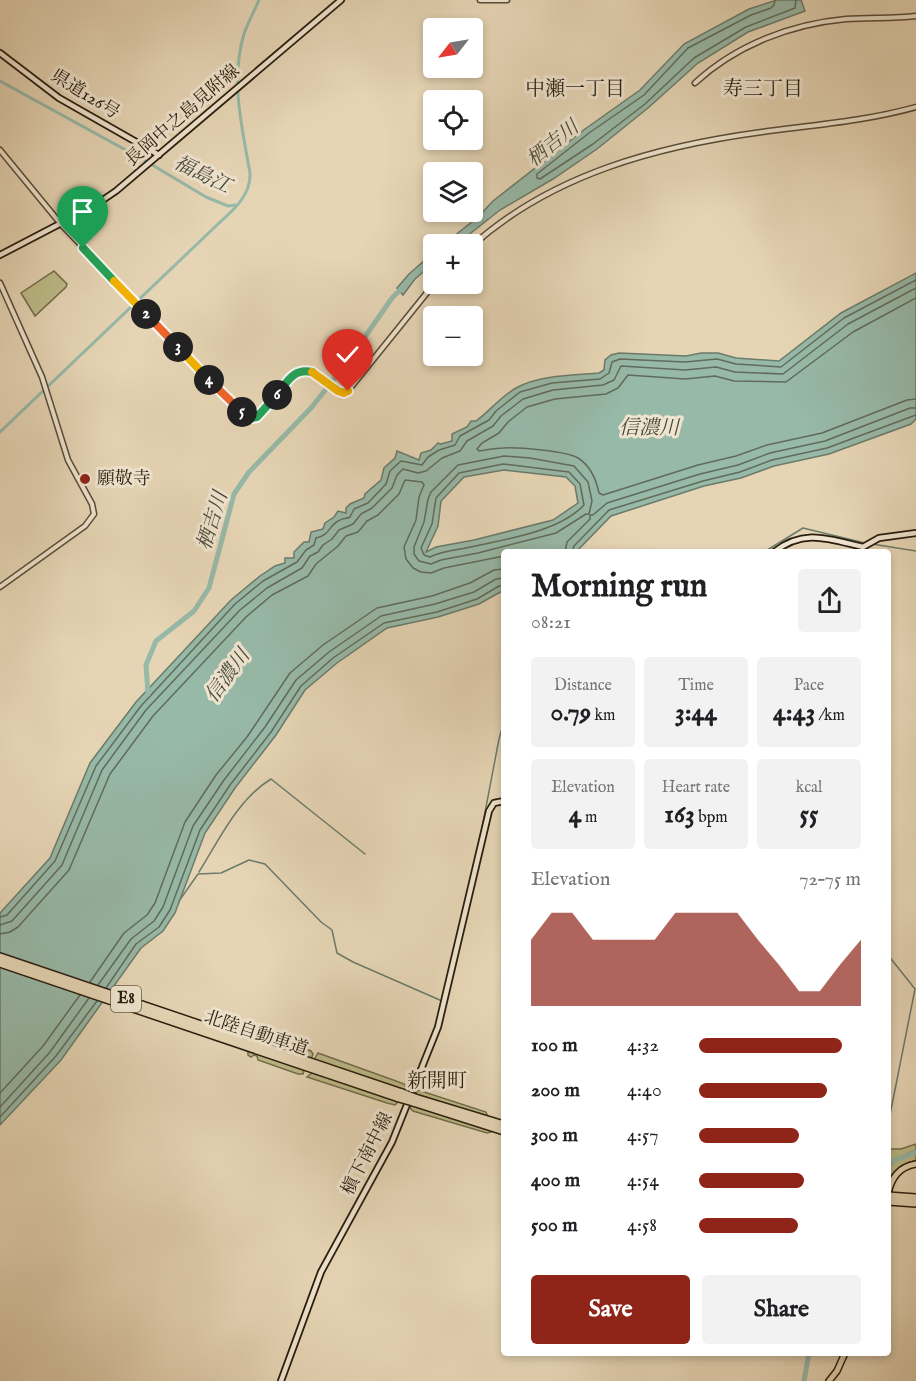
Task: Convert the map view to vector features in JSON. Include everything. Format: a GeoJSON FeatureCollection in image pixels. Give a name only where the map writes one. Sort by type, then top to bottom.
{"type":"FeatureCollection","features":[{"type":"Feature","properties":{"kind":"highway","name":"北陸自動車道"},"geometry":{"type":"LineString","coordinates":[[0,957],[250,1045]]}},
{"type":"Feature","properties":{"kind":"highway","name":"北陸自動車道"},"geometry":{"type":"LineString","coordinates":[[0,963],[401,1096],[501,1124]]}},
{"type":"Feature","properties":{"kind":"highway","name":"北陸自動車道"},"geometry":{"type":"LineString","coordinates":[[414,1100],[501,1130]]}},
{"type":"Feature","properties":{"kind":"highway"},"geometry":{"type":"LineString","coordinates":[[891,1195],[916,1198]]}},
{"type":"Feature","properties":{"kind":"highway"},"geometry":{"type":"LineString","coordinates":[[891,1201],[916,1203]]}},
{"type":"Feature","properties":{"kind":"main road","name":"長岡中之島見附線"},"geometry":{"type":"LineString","coordinates":[[0,255],[105,199],[340,0]]}},
{"type":"Feature","properties":{"kind":"main road","name":"県道126号"},"geometry":{"type":"LineString","coordinates":[[0,53],[59,98],[159,155]]}},
{"type":"Feature","properties":{"kind":"main road"},"geometry":{"type":"LineString","coordinates":[[778,549],[786,543],[806,537],[831,539],[862,548],[879,538],[916,533]]}},
{"type":"Feature","properties":{"kind":"main road","name":"槇下南中線"},"geometry":{"type":"LineString","coordinates":[[280,1381],[321,1272],[392,1142],[429,1053],[441,1018],[489,811],[494,803],[501,802]]}},
{"type":"Feature","properties":{"kind":"main road"},"geometry":{"type":"LineString","coordinates":[[891,1184],[898,1172],[916,1164]]}},
{"type":"Feature","properties":{"kind":"main road"},"geometry":{"type":"LineString","coordinates":[[829,1381],[837,1371],[844,1356]]}},
{"type":"Feature","properties":{"kind":"street"},"geometry":{"type":"LineString","coordinates":[[480,0],[507,0]]}},
{"type":"Feature","properties":{"kind":"street"},"geometry":{"type":"LineString","coordinates":[[695,83],[735,52],[788,31],[845,19],[916,16]]}},
{"type":"Feature","properties":{"kind":"street"},"geometry":{"type":"LineString","coordinates":[[483,237],[540,196],[579,178],[614,166],[674,148],[712,140],[849,122],[916,107]]}},
{"type":"Feature","properties":{"kind":"street"},"geometry":{"type":"LineString","coordinates":[[0,150],[60,223],[136,304],[221,392],[243,413],[252,418],[257,417],[271,403],[292,376],[304,371],[319,376],[342,393],[349,390],[426,294]]}},
{"type":"Feature","properties":{"kind":"street"},"geometry":{"type":"LineString","coordinates":[[0,283],[42,377],[68,460],[92,504],[94,514],[85,526],[0,587]]}},
{"type":"Feature","properties":{"kind":"shaded area"},"geometry":{"type":"Polygon","coordinates":[[[54,271],[67,284],[66,287],[35,316],[21,293],[54,271]]]}},
{"type":"Feature","properties":{"kind":"shaded area"},"geometry":{"type":"Polygon","coordinates":[[[272,1038],[311,1051],[313,1054],[311,1059],[266,1044],[272,1038]]]}},
{"type":"Feature","properties":{"kind":"shaded area"},"geometry":{"type":"Polygon","coordinates":[[[248,1050],[304,1070],[303,1074],[258,1060],[254,1055],[251,1057],[248,1055],[248,1050]]]}},
{"type":"Feature","properties":{"kind":"shaded area"},"geometry":{"type":"Polygon","coordinates":[[[318,1053],[404,1084],[406,1088],[405,1090],[314,1060],[318,1053]]]}},
{"type":"Feature","properties":{"kind":"shaded area"},"geometry":{"type":"Polygon","coordinates":[[[312,1073],[400,1100],[395,1105],[387,1103],[307,1077],[312,1073]]]}},
{"type":"Feature","properties":{"kind":"shaded area"},"geometry":{"type":"Polygon","coordinates":[[[418,1090],[486,1112],[488,1117],[416,1094],[418,1090]]]}},
{"type":"Feature","properties":{"kind":"shaded area"},"geometry":{"type":"Polygon","coordinates":[[[412,1104],[490,1129],[491,1132],[487,1133],[413,1111],[410,1108],[412,1104]]]}},
{"type":"Feature","properties":{"kind":"shaded area"},"geometry":{"type":"Polygon","coordinates":[[[916,1144],[916,1150],[891,1161],[891,1149],[901,1149],[916,1144]]]}},
{"type":"Feature","properties":{"kind":"shaded area"},"geometry":{"type":"Polygon","coordinates":[[[916,1153],[916,1160],[900,1167],[891,1175],[891,1164],[916,1153]]]}},
{"type":"Feature","properties":{"kind":"water"},"geometry":{"type":"Polygon","coordinates":[[[777,0],[801,0],[805,11],[748,32],[698,63],[648,108],[597,149],[553,179],[500,210],[470,234],[457,234],[472,222],[483,222],[483,212],[493,201],[585,129],[640,90],[684,44],[749,9],[777,0]]]}},
{"type":"Feature","properties":{"kind":"water"},"geometry":{"type":"Polygon","coordinates":[[[423,262],[423,272],[403,295],[397,288],[423,262]]]}},
{"type":"Feature","properties":{"kind":"water","name":"信濃川"},"geometry":{"type":"Polygon","coordinates":[[[916,273],[916,419],[911,424],[829,454],[774,466],[611,516],[579,549],[501,549],[501,592],[479,604],[438,617],[387,628],[337,663],[305,690],[276,735],[235,788],[205,833],[175,913],[163,931],[141,948],[61,1060],[0,1125],[0,913],[50,858],[90,763],[136,702],[231,600],[260,576],[275,566],[285,563],[285,558],[294,558],[294,552],[304,542],[309,542],[311,532],[323,529],[325,523],[338,511],[346,513],[346,508],[350,504],[364,498],[365,494],[381,480],[384,468],[395,458],[397,451],[419,460],[421,453],[431,450],[438,443],[452,441],[452,434],[467,427],[471,421],[476,421],[505,396],[525,384],[556,376],[599,373],[604,370],[605,360],[619,353],[686,356],[718,353],[736,358],[779,361],[841,313],[916,273]],[[504,470],[464,477],[441,501],[438,526],[426,552],[436,547],[553,520],[578,503],[575,486],[566,477],[504,470]]]}},
{"type":"Feature","properties":{"kind":"waterway"},"geometry":{"type":"LineString","coordinates":[[0,432],[229,214],[244,196],[248,189],[250,173],[241,121],[238,69],[244,34],[259,0]]}},
{"type":"Feature","properties":{"kind":"waterway","name":"福島江"},"geometry":{"type":"LineString","coordinates":[[0,81],[144,160],[206,197],[228,206],[235,205]]}},
{"type":"Feature","properties":{"kind":"waterway","name":"栖吉川"},"geometry":{"type":"LineString","coordinates":[[148,694],[146,665],[156,641],[194,611],[209,588],[234,494],[249,472],[311,408],[346,364],[392,298],[404,286]]}},
{"type":"Feature","properties":{"kind":"waterway"},"geometry":{"type":"LineString","coordinates":[[769,549],[803,528],[865,543]]}},
{"type":"Feature","properties":{"kind":"waterway"},"geometry":{"type":"LineString","coordinates":[[872,544],[916,551]]}},
{"type":"Feature","properties":{"kind":"waterway"},"geometry":{"type":"LineString","coordinates":[[455,947],[501,732]]}},
{"type":"Feature","properties":{"kind":"waterway"},"geometry":{"type":"LineString","coordinates":[[199,872],[239,809],[259,787],[271,779],[365,854]]}},
{"type":"Feature","properties":{"kind":"waterway"},"geometry":{"type":"LineString","coordinates":[[179,901],[198,874],[221,873],[249,860],[265,864],[321,922],[332,930],[337,953],[442,1001]]}},
{"type":"Feature","properties":{"kind":"waterway"},"geometry":{"type":"LineString","coordinates":[[891,959],[915,989],[891,1110]]}},
{"type":"Feature","properties":{"kind":"waterway"},"geometry":{"type":"LineString","coordinates":[[891,1162],[916,1152]]}},
{"type":"Feature","properties":{"kind":"waterway"},"geometry":{"type":"LineString","coordinates":[[804,1381],[808,1356]]}},
{"type":"Feature","properties":{"kind":"place","name":"願敬寺"},"geometry":{"type":"Point","coordinates":[85,479]}},
{"type":"Feature","properties":{"kind":"district","name":"中瀬一丁目"},"geometry":{"type":"Point","coordinates":[575,89]}},
{"type":"Feature","properties":{"kind":"district","name":"寿三丁目"},"geometry":{"type":"Point","coordinates":[763,89]}},
{"type":"Feature","properties":{"kind":"district","name":"新開町"},"geometry":{"type":"Point","coordinates":[437,1081]}},
{"type":"Feature","properties":{"kind":"route"},"geometry":{"type":"LineString","coordinates":[[83,248],[221,392],[248,416],[257,417],[271,403],[289,378],[300,372],[314,373],[338,391],[344,393],[348,391]]}}]}
